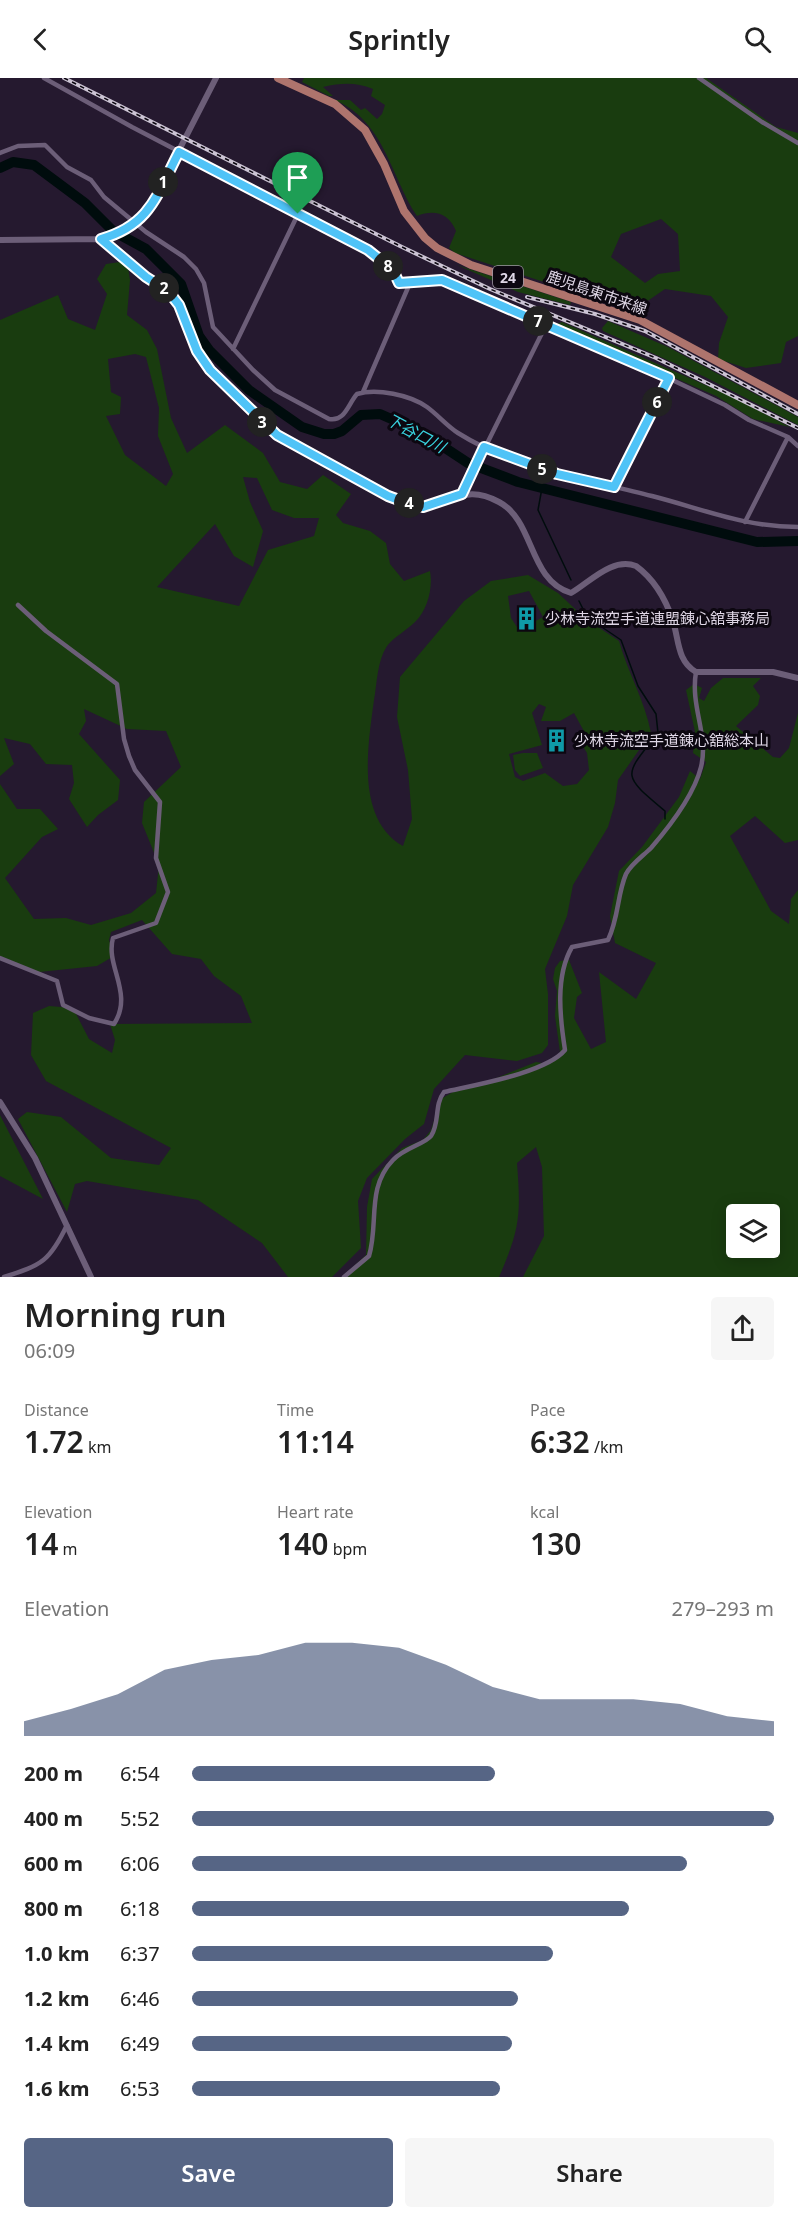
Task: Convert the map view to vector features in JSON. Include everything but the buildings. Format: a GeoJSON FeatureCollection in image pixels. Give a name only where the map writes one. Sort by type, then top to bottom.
{"type":"FeatureCollection","features":[{"type":"Feature","properties":{"kind":"main road","name":"鹿児島東市来線"},"geometry":{"type":"LineString","coordinates":[[278,78],[334,104],[365,130],[384,164],[404,211],[425,238],[437,248],[471,265],[640,320],[798,405]]}},
{"type":"Feature","properties":{"kind":"street"},"geometry":{"type":"LineString","coordinates":[[44,78],[179,152],[368,250],[393,270],[399,283],[442,280],[669,378],[725,405],[749,420],[788,437],[798,446]]}},
{"type":"Feature","properties":{"kind":"street"},"geometry":{"type":"LineString","coordinates":[[0,240],[101,239],[120,234],[137,224],[150,207],[216,78]]}},
{"type":"Feature","properties":{"kind":"street"},"geometry":{"type":"LineString","coordinates":[[699,78],[762,122],[798,143]]}},
{"type":"Feature","properties":{"kind":"street"},"geometry":{"type":"LineString","coordinates":[[0,153],[18,146],[45,145],[67,167],[91,180],[104,197],[137,224],[178,252],[196,269],[204,283],[213,327],[233,349],[275,390],[329,419],[339,419],[354,396],[363,392],[382,392],[420,402],[457,432],[484,447],[557,474],[766,527],[798,527]]}},
{"type":"Feature","properties":{"kind":"street"},"geometry":{"type":"LineString","coordinates":[[233,349],[298,214]]}},
{"type":"Feature","properties":{"kind":"street"},"geometry":{"type":"LineString","coordinates":[[101,239],[146,277],[168,291],[179,305],[197,351],[210,370],[277,435],[388,496],[407,503],[423,507],[472,493],[506,506],[517,521],[547,579],[561,590],[571,593],[607,569],[630,564],[643,572],[657,588],[672,620],[682,658],[696,672],[773,672],[798,678]]}},
{"type":"Feature","properties":{"kind":"street"},"geometry":{"type":"LineString","coordinates":[[363,392],[410,283]]}},
{"type":"Feature","properties":{"kind":"street"},"geometry":{"type":"LineString","coordinates":[[462,494],[546,325]]}},
{"type":"Feature","properties":{"kind":"street"},"geometry":{"type":"LineString","coordinates":[[614,487],[669,378]]}},
{"type":"Feature","properties":{"kind":"street"},"geometry":{"type":"LineString","coordinates":[[745,522],[788,437]]}},
{"type":"Feature","properties":{"kind":"street"},"geometry":{"type":"LineString","coordinates":[[0,958],[57,981],[63,1005],[89,1018],[114,1024],[122,988],[112,948],[112,938],[156,923],[168,892],[156,858],[160,802],[135,770],[129,756],[120,714],[119,688],[111,678],[53,637],[18,605]]}},
{"type":"Feature","properties":{"kind":"street"},"geometry":{"type":"LineString","coordinates":[[344,1277],[369,1256],[373,1203],[383,1171],[405,1149],[423,1142],[431,1135],[439,1099],[444,1092],[495,1083],[556,1060],[565,1050],[560,1014],[562,966],[572,947],[608,940],[616,925],[627,872],[651,847],[697,780],[702,764],[702,738],[694,706],[696,672]]}},
{"type":"Feature","properties":{"kind":"street"},"geometry":{"type":"LineString","coordinates":[[0,1102],[35,1158],[90,1277]]}},
{"type":"Feature","properties":{"kind":"street"},"geometry":{"type":"LineString","coordinates":[[4,1277],[31,1269],[43,1262],[55,1250],[67,1225]]}},
{"type":"Feature","properties":{"kind":"green space"},"geometry":{"type":"Polygon","coordinates":[[[304,78],[706,78],[776,127],[798,133],[798,336],[786,342],[781,363],[746,368],[718,359],[719,343],[728,317],[711,296],[665,289],[633,311],[573,292],[574,281],[551,274],[547,283],[455,253],[449,248],[456,231],[453,225],[440,214],[429,213],[417,216],[376,136],[352,110],[335,100],[350,100],[361,110],[365,108],[377,119],[382,114],[385,105],[371,96],[373,89],[348,84],[323,87],[333,96],[329,96],[302,82],[304,78]],[[661,219],[621,234],[611,257],[645,283],[658,274],[680,271],[678,234],[661,219]]]}},
{"type":"Feature","properties":{"kind":"green space"},"geometry":{"type":"Polygon","coordinates":[[[127,261],[130,280],[127,315],[147,330],[157,349],[171,418],[187,453],[225,425],[263,453],[280,482],[307,489],[323,475],[351,494],[336,515],[343,523],[370,531],[386,543],[390,564],[404,581],[430,571],[430,591],[420,617],[387,646],[378,673],[369,738],[368,780],[377,818],[388,834],[403,846],[412,819],[408,770],[397,717],[400,677],[464,601],[491,581],[528,575],[558,593],[586,619],[619,641],[645,710],[651,733],[618,780],[615,803],[608,827],[573,885],[567,916],[545,969],[548,994],[548,1045],[542,1053],[517,1061],[465,1055],[434,1089],[424,1124],[405,1139],[367,1178],[358,1201],[361,1248],[332,1277],[288,1277],[262,1243],[198,1200],[87,1181],[75,1184],[67,1212],[18,1119],[27,1112],[61,1117],[111,1158],[159,1165],[171,1148],[46,1081],[31,1055],[33,1013],[49,1006],[73,1008],[89,1039],[112,1053],[115,1040],[110,1024],[252,1023],[241,996],[214,976],[201,959],[172,954],[142,920],[111,932],[109,940],[114,956],[97,966],[39,972],[0,956],[0,784],[17,809],[40,809],[58,829],[42,837],[5,878],[34,919],[66,918],[91,925],[131,913],[156,893],[159,865],[142,823],[144,802],[181,767],[166,731],[127,729],[84,709],[86,721],[79,734],[120,780],[118,800],[98,815],[87,827],[69,799],[74,783],[72,765],[46,764],[30,744],[4,738],[14,764],[0,776],[0,320],[58,295],[68,319],[95,330],[107,294],[97,279],[106,264],[127,261]],[[135,354],[108,359],[111,392],[121,397],[120,414],[106,416],[125,455],[166,486],[173,474],[158,436],[159,408],[146,357],[135,354]],[[243,477],[250,502],[263,531],[253,567],[234,556],[215,524],[157,587],[239,606],[268,550],[314,536],[319,518],[294,518],[272,510],[257,478],[243,477]],[[529,591],[508,596],[511,618],[519,630],[543,617],[529,591]],[[539,704],[532,713],[542,745],[509,754],[515,777],[523,781],[545,773],[563,786],[577,784],[589,770],[587,753],[579,740],[586,735],[574,713],[560,721],[541,721],[546,707],[539,704]]]}},
{"type":"Feature","properties":{"kind":"green space"},"geometry":{"type":"Polygon","coordinates":[[[457,265],[571,302],[570,305],[518,292],[457,265]]]}},
{"type":"Feature","properties":{"kind":"green space"},"geometry":{"type":"Polygon","coordinates":[[[608,321],[668,347],[798,417],[798,425],[705,377],[603,331],[602,328],[608,321]]]}},
{"type":"Feature","properties":{"kind":"green space"},"geometry":{"type":"Polygon","coordinates":[[[562,322],[726,394],[790,427],[753,419],[716,396],[559,327],[557,324],[562,322]]]}},
{"type":"Feature","properties":{"kind":"green space"},"geometry":{"type":"Polygon","coordinates":[[[723,678],[761,678],[753,686],[760,696],[758,705],[736,726],[773,757],[780,758],[789,748],[798,713],[798,840],[785,843],[755,816],[730,836],[771,911],[789,924],[791,899],[798,890],[798,1277],[523,1277],[544,1236],[542,1167],[536,1147],[517,1163],[519,1209],[517,1222],[515,1234],[499,1277],[342,1277],[366,1255],[367,1207],[372,1179],[402,1148],[423,1140],[431,1130],[441,1099],[453,1092],[479,1085],[536,1062],[548,1064],[560,1052],[555,1016],[557,991],[553,979],[555,968],[560,961],[569,960],[582,993],[577,997],[574,1018],[591,1049],[606,1042],[599,972],[636,999],[656,963],[615,943],[610,916],[619,871],[642,847],[679,797],[690,771],[700,779],[706,762],[693,753],[695,732],[686,690],[694,684],[702,688],[699,698],[704,701],[711,688],[723,678]]]}},
{"type":"Feature","properties":{"kind":"green space"},"geometry":{"type":"Polygon","coordinates":[[[537,753],[543,768],[520,776],[515,770],[513,755],[537,753]]]}},
{"type":"Feature","properties":{"kind":"green space"},"geometry":{"type":"Polygon","coordinates":[[[0,1115],[43,1199],[0,1176],[0,1115]]]}},
{"type":"Feature","properties":{"kind":"waterway","name":"下谷口川"},"geometry":{"type":"LineString","coordinates":[[0,168],[13,162],[34,165],[85,203],[113,231],[146,249],[181,284],[199,336],[209,350],[249,390],[302,427],[324,434],[334,434],[342,431],[361,415],[380,414],[421,432],[468,463],[518,482],[757,542],[798,541]]}},
{"type":"Feature","properties":{"kind":"waterway"},"geometry":{"type":"LineString","coordinates":[[542,488],[538,510],[571,580]]}},
{"type":"Feature","properties":{"kind":"waterway"},"geometry":{"type":"LineString","coordinates":[[579,601],[587,617],[621,640],[638,686],[656,714],[658,733],[633,767],[632,775],[640,789],[665,811],[665,819]]}},
{"type":"Feature","properties":{"kind":"railway"},"geometry":{"type":"LineString","coordinates":[[64,78],[490,289],[656,358],[798,428]]}},
{"type":"Feature","properties":{"kind":"railway"},"geometry":{"type":"LineString","coordinates":[[527,297],[595,314],[645,331],[798,414]]}},
{"type":"Feature","properties":{"kind":"place","name":"少林寺流空手道連盟錬心舘事務局"},"geometry":{"type":"Point","coordinates":[527,618]}},
{"type":"Feature","properties":{"kind":"place","name":"少林寺流空手道錬心舘総本山"},"geometry":{"type":"Point","coordinates":[556,740]}},
{"type":"Feature","properties":{"kind":"route"},"geometry":{"type":"LineString","coordinates":[[179,152],[298,214],[368,250],[393,270],[395,279],[399,283],[442,280],[669,378],[614,487],[557,474],[484,447],[462,494],[423,507],[388,496],[277,435],[253,415],[210,370],[197,351],[179,305],[168,291],[146,277],[127,258],[101,239],[120,234],[137,224],[150,207],[179,152]]}}]}
